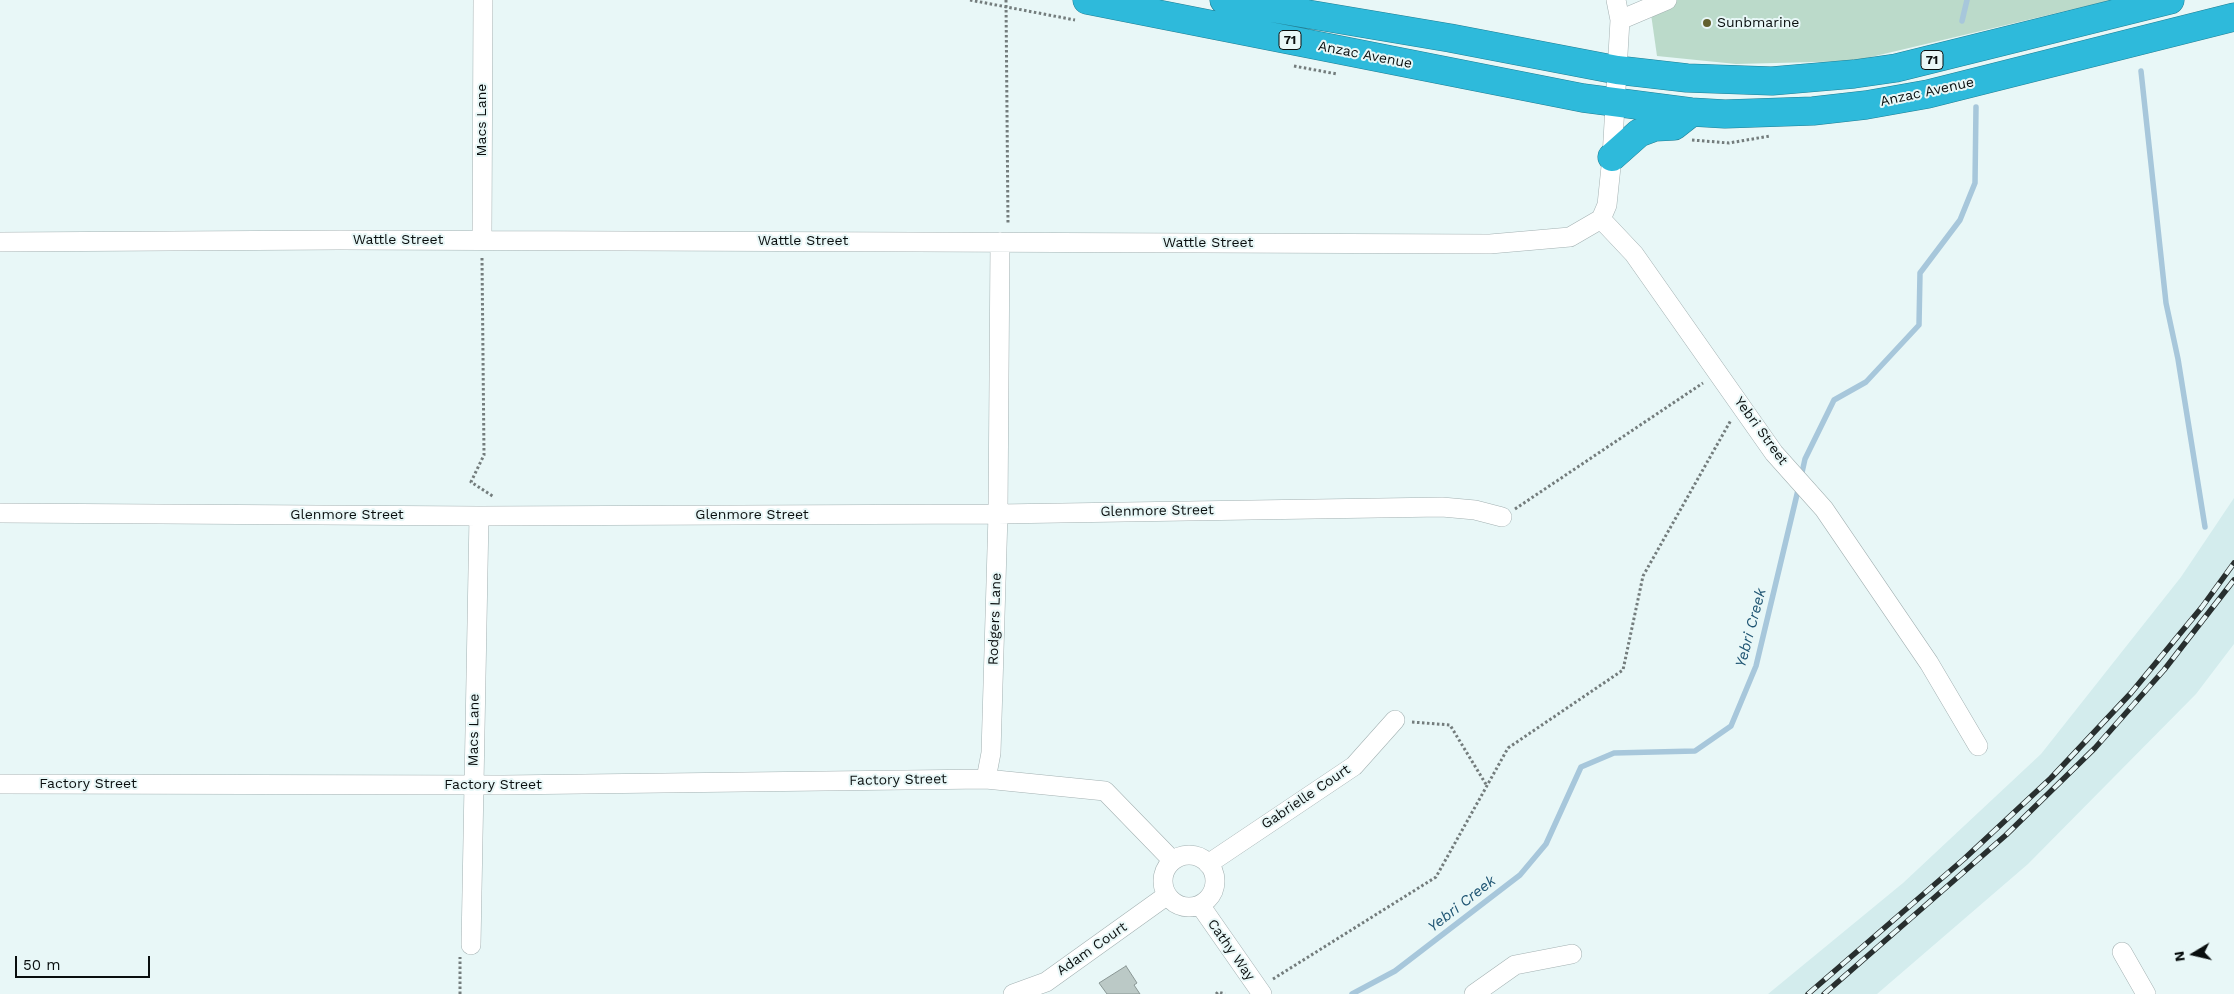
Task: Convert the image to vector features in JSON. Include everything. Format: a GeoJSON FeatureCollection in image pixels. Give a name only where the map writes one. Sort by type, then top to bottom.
{"type":"FeatureCollection","features":[{"type":"Feature","properties":{"kind":"highway","name":"Anzac Avenue"},"geometry":{"type":"LineString","coordinates":[[1087,0],[1565,94],[1691,112],[1773,114],[1866,105],[1928,94],[2234,17]]}},
{"type":"Feature","properties":{"kind":"highway","name":"71"},"geometry":{"type":"LineString","coordinates":[[1224,0],[1450,38],[1617,70],[1728,81],[1772,81],[1854,74],[1938,58],[2170,0]]}},
{"type":"Feature","properties":{"kind":"highway"},"geometry":{"type":"LineString","coordinates":[[1612,157],[1639,133],[1655,127],[1674,126],[1691,112]]}},
{"type":"Feature","properties":{"kind":"street","name":"Macs Lane"},"geometry":{"type":"LineString","coordinates":[[482,240],[483,0]]}},
{"type":"Feature","properties":{"kind":"street"},"geometry":{"type":"LineString","coordinates":[[1601,219],[1607,205],[1612,157],[1620,20],[1616,0]]}},
{"type":"Feature","properties":{"kind":"street"},"geometry":{"type":"LineString","coordinates":[[1620,20],[1667,0]]}},
{"type":"Feature","properties":{"kind":"street","name":"Wattle Street"},"geometry":{"type":"LineString","coordinates":[[0,242],[482,240],[1490,244],[1570,237],[1601,219]]}},
{"type":"Feature","properties":{"kind":"street","name":"Yebri Street"},"geometry":{"type":"LineString","coordinates":[[1601,219],[1634,254],[1746,409],[1774,453],[1824,509],[1929,662],[1978,746]]}},
{"type":"Feature","properties":{"kind":"street","name":"Rodgers Lane"},"geometry":{"type":"LineString","coordinates":[[986,779],[991,753],[998,514],[1000,242]]}},
{"type":"Feature","properties":{"kind":"street","name":"Glenmore Street"},"geometry":{"type":"LineString","coordinates":[[0,513],[479,516],[998,514],[1442,507],[1475,510],[1502,517]]}},
{"type":"Feature","properties":{"kind":"street","name":"Macs Lane"},"geometry":{"type":"LineString","coordinates":[[471,945],[479,516]]}},
{"type":"Feature","properties":{"kind":"street","name":"Gabrielle Court"},"geometry":{"type":"LineString","coordinates":[[1208,864],[1354,766],[1395,720]]}},
{"type":"Feature","properties":{"kind":"street"},"geometry":{"type":"LineString","coordinates":[[986,779],[1105,791],[1172,860]]}},
{"type":"Feature","properties":{"kind":"street","name":"Factory Street"},"geometry":{"type":"LineString","coordinates":[[0,784],[473,785],[986,779]]}},
{"type":"Feature","properties":{"kind":"street"},"geometry":{"type":"LineString","coordinates":[[1187,854],[1202,858],[1208,864],[1215,878],[1214,887],[1207,901],[1200,906],[1185,908],[1178,906],[1166,896],[1162,881],[1163,873],[1172,860],[1187,854]]}},
{"type":"Feature","properties":{"kind":"street","name":"Adam Court"},"geometry":{"type":"LineString","coordinates":[[1013,994],[1046,982],[1166,896]]}},
{"type":"Feature","properties":{"kind":"street","name":"Cathy Way"},"geometry":{"type":"LineString","coordinates":[[1200,906],[1260,991]]}},
{"type":"Feature","properties":{"kind":"street"},"geometry":{"type":"LineString","coordinates":[[2122,952],[2146,994]]}},
{"type":"Feature","properties":{"kind":"street"},"geometry":{"type":"LineString","coordinates":[[1474,994],[1515,964],[1572,954]]}},
{"type":"Feature","properties":{"kind":"path"},"geometry":{"type":"LineString","coordinates":[[1000,242],[1008,229],[1006,0]]}},
{"type":"Feature","properties":{"kind":"path"},"geometry":{"type":"LineString","coordinates":[[482,240],[484,456],[471,482],[498,500]]}},
{"type":"Feature","properties":{"kind":"path"},"geometry":{"type":"LineString","coordinates":[[1502,517],[1703,383],[1708,391]]}},
{"type":"Feature","properties":{"kind":"path"},"geometry":{"type":"LineString","coordinates":[[1260,991],[1436,877],[1508,748],[1622,670],[1644,576],[1729,422],[1746,409]]}},
{"type":"Feature","properties":{"kind":"path"},"geometry":{"type":"LineString","coordinates":[[1724,414],[1729,422]]}},
{"type":"Feature","properties":{"kind":"path"},"geometry":{"type":"LineString","coordinates":[[1395,720],[1450,725],[1487,786]]}},
{"type":"Feature","properties":{"kind":"path"},"geometry":{"type":"LineString","coordinates":[[460,994],[460,955],[471,945]]}},
{"type":"Feature","properties":{"kind":"path"},"geometry":{"type":"LineString","coordinates":[[1216,994],[1218,992],[1225,994]]}},
{"type":"Feature","properties":{"kind":"shaded area"},"geometry":{"type":"Polygon","coordinates":[[[2234,498],[2234,644],[2196,694],[2028,864],[1877,994],[1768,994],[1903,883],[2041,754],[2181,577],[2234,498]]]}},
{"type":"Feature","properties":{"kind":"green space"},"geometry":{"type":"Polygon","coordinates":[[[1649,0],[2112,0],[1854,61],[1736,64],[1657,56],[1649,0]]]}},
{"type":"Feature","properties":{"kind":"building"},"geometry":{"type":"Polygon","coordinates":[[[1126,966],[1137,983],[1134,985],[1140,994],[1107,994],[1099,983],[1126,966]]]}},
{"type":"Feature","properties":{"kind":"waterway","name":"Yebri Creek"},"geometry":{"type":"LineString","coordinates":[[1962,21],[1967,0]]}},
{"type":"Feature","properties":{"kind":"waterway"},"geometry":{"type":"LineString","coordinates":[[2141,71],[2166,303],[2178,359],[2205,527]]}},
{"type":"Feature","properties":{"kind":"waterway","name":"Yebri Creek"},"geometry":{"type":"LineString","coordinates":[[1801,477],[1805,459],[1834,400],[1866,382],[1919,325],[1920,273],[1960,220],[1975,183],[1976,107]]}},
{"type":"Feature","properties":{"kind":"waterway","name":"Yebri Creek"},"geometry":{"type":"LineString","coordinates":[[1352,994],[1395,971],[1520,875],[1546,844],[1581,767],[1614,753],[1695,751],[1731,726],[1756,666],[1799,486]]}},
{"type":"Feature","properties":{"kind":"railway"},"geometry":{"type":"LineString","coordinates":[[1808,994],[1964,859],[2051,778],[2131,693],[2202,607],[2234,563]]}},
{"type":"Feature","properties":{"kind":"railway"},"geometry":{"type":"LineString","coordinates":[[1824,994],[2006,835],[2095,748],[2164,670],[2234,580]]}},
{"type":"Feature","properties":{"kind":"place","name":"Sunbmarine"},"geometry":{"type":"Point","coordinates":[1707,23]}}]}
